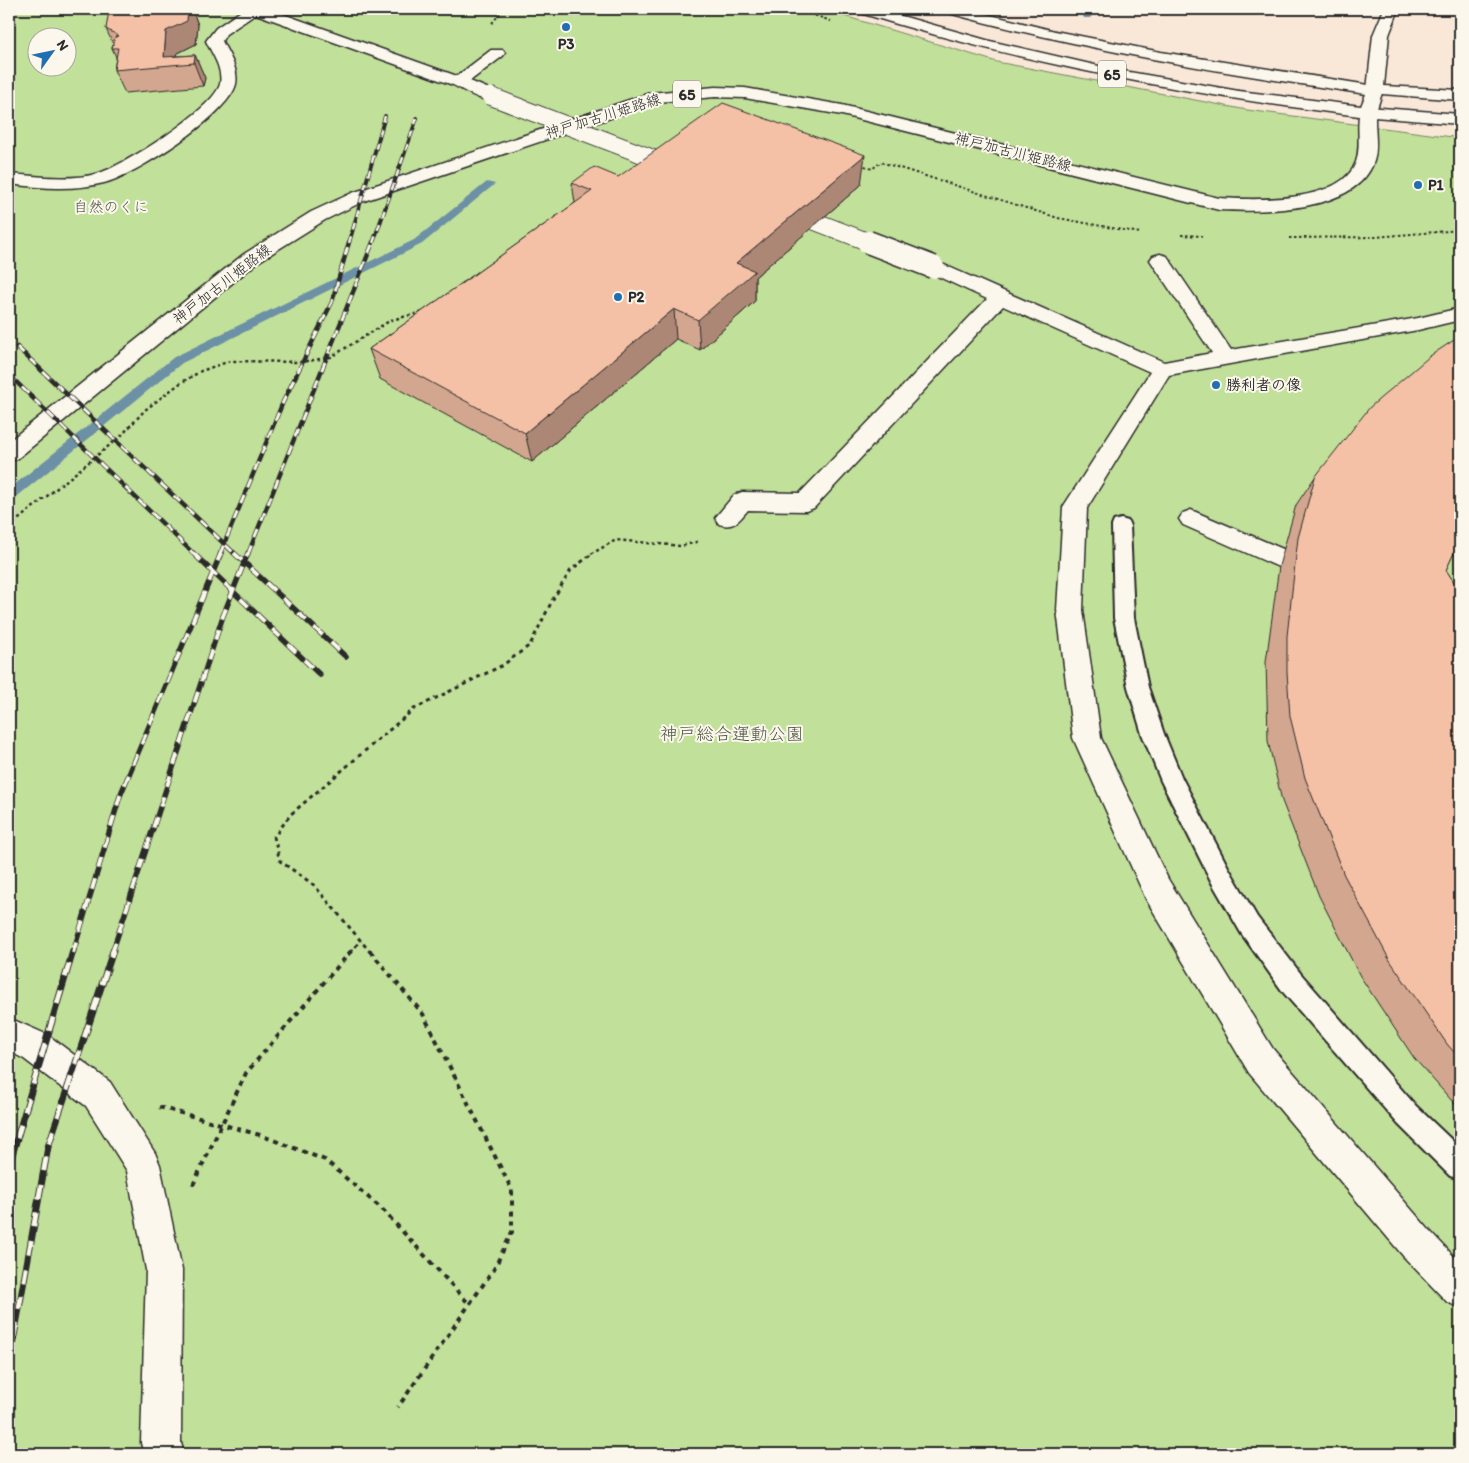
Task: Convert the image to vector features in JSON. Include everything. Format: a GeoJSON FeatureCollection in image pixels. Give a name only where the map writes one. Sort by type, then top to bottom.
{"type":"FeatureCollection","features":[{"type":"Feature","properties":{"kind":"street"},"geometry":{"type":"LineString","coordinates":[[9,180],[71,184],[104,178],[132,166],[162,146],[219,100],[227,86],[228,68],[214,41],[221,31],[254,9],[459,82],[490,96],[703,178]]}},
{"type":"Feature","properties":{"kind":"street","name":"65"},"geometry":{"type":"LineString","coordinates":[[862,9],[957,37],[1072,66],[1242,97],[1368,112]]}},
{"type":"Feature","properties":{"kind":"street","name":"65"},"geometry":{"type":"LineString","coordinates":[[950,9],[1041,32],[1137,52],[1375,90]]}},
{"type":"Feature","properties":{"kind":"street","name":"神戸加古川姫路線"},"geometry":{"type":"LineString","coordinates":[[9,453],[251,258],[318,216],[358,197],[656,97],[716,92],[745,93],[842,110],[1219,204],[1242,206],[1299,202],[1343,187],[1362,168],[1368,139],[1368,112],[1375,90],[1381,35],[1392,9]]}},
{"type":"Feature","properties":{"kind":"street"},"geometry":{"type":"LineString","coordinates":[[459,82],[497,53]]}},
{"type":"Feature","properties":{"kind":"street"},"geometry":{"type":"LineString","coordinates":[[1375,90],[1460,95]]}},
{"type":"Feature","properties":{"kind":"street"},"geometry":{"type":"LineString","coordinates":[[1368,112],[1460,119]]}},
{"type":"Feature","properties":{"kind":"street"},"geometry":{"type":"LineString","coordinates":[[767,203],[934,267],[1162,369],[1418,324],[1460,314]]}},
{"type":"Feature","properties":{"kind":"street"},"geometry":{"type":"LineString","coordinates":[[1160,260],[1226,358]]}},
{"type":"Feature","properties":{"kind":"street"},"geometry":{"type":"LineString","coordinates":[[727,518],[742,501],[806,502],[1000,297]]}},
{"type":"Feature","properties":{"kind":"street"},"geometry":{"type":"LineString","coordinates":[[1162,369],[1074,507],[1070,610],[1087,738],[1157,889],[1261,1061],[1417,1244],[1460,1289]]}},
{"type":"Feature","properties":{"kind":"street"},"geometry":{"type":"LineString","coordinates":[[1191,519],[1280,559]]}},
{"type":"Feature","properties":{"kind":"street"},"geometry":{"type":"LineString","coordinates":[[9,1034],[36,1047],[98,1094],[143,1165],[164,1270],[161,1443],[164,1454]]}},
{"type":"Feature","properties":{"kind":"lane"},"geometry":{"type":"LineString","coordinates":[[1122,526],[1124,618],[1138,687],[1152,734],[1172,781],[1220,875],[1249,925],[1292,983],[1407,1115],[1460,1166]]}},
{"type":"Feature","properties":{"kind":"path"},"geometry":{"type":"LineString","coordinates":[[881,162],[1058,218]]}},
{"type":"Feature","properties":{"kind":"path"},"geometry":{"type":"LineString","coordinates":[[9,527],[120,436],[145,410],[179,384],[201,372],[230,361],[302,362],[331,356],[391,320],[428,311]]}},
{"type":"Feature","properties":{"kind":"path"},"geometry":{"type":"LineString","coordinates":[[398,1407],[494,1269],[512,1232],[512,1190],[423,1014],[314,885],[280,860],[274,837],[291,814],[414,709],[503,664],[530,645],[552,599],[571,570],[600,547],[616,540],[681,546],[703,540],[727,518]]}},
{"type":"Feature","properties":{"kind":"path"},"geometry":{"type":"LineString","coordinates":[[157,1234],[190,1190],[246,1074],[361,940]]}},
{"type":"Feature","properties":{"kind":"path"},"geometry":{"type":"LineString","coordinates":[[98,1094],[223,1124],[326,1160],[382,1209],[470,1305]]}},
{"type":"Feature","properties":{"kind":"green space","name":"神戸総合運動公園"},"geometry":{"type":"Polygon","coordinates":[[[9,9],[821,9],[997,62],[1247,110],[1460,138],[1460,1454],[9,1454],[9,9]]]}},
{"type":"Feature","properties":{"kind":"building"},"geometry":{"type":"Polygon","coordinates":[[[188,9],[187,21],[166,31],[164,57],[195,55],[194,63],[114,70],[118,48],[112,48],[115,37],[119,36],[106,29],[109,10],[188,9]]]}},
{"type":"Feature","properties":{"kind":"building","name":"P2"},"geometry":{"type":"Polygon","coordinates":[[[723,103],[865,155],[736,263],[755,271],[698,320],[674,309],[525,433],[369,349],[592,191],[572,183],[594,167],[618,177],[723,103]]]}},
{"type":"Feature","properties":{"kind":"building"},"geometry":{"type":"Polygon","coordinates":[[[1460,336],[1460,540],[1446,570],[1460,591],[1460,1059],[1447,1044],[1389,959],[1344,875],[1305,778],[1290,716],[1287,636],[1298,538],[1315,477],[1370,407],[1430,356],[1460,336]]]}},
{"type":"Feature","properties":{"kind":"waterway"},"geometry":{"type":"LineString","coordinates":[[1087,16],[1093,9]]}},
{"type":"Feature","properties":{"kind":"waterway"},"geometry":{"type":"LineString","coordinates":[[9,496],[178,360],[418,242],[490,184]]}},
{"type":"Feature","properties":{"kind":"railway"},"geometry":{"type":"LineString","coordinates":[[349,243],[385,116]]}},
{"type":"Feature","properties":{"kind":"railway"},"geometry":{"type":"LineString","coordinates":[[373,243],[417,118]]}},
{"type":"Feature","properties":{"kind":"railway"},"geometry":{"type":"LineString","coordinates":[[224,544],[283,402],[332,302],[349,242]]}},
{"type":"Feature","properties":{"kind":"railway"},"geometry":{"type":"LineString","coordinates":[[248,554],[373,242]]}},
{"type":"Feature","properties":{"kind":"railway"},"geometry":{"type":"LineString","coordinates":[[17,347],[224,544]]}},
{"type":"Feature","properties":{"kind":"railway"},"geometry":{"type":"LineString","coordinates":[[9,375],[194,554]]}},
{"type":"Feature","properties":{"kind":"railway"},"geometry":{"type":"LineString","coordinates":[[220,554],[224,544]]}},
{"type":"Feature","properties":{"kind":"railway"},"geometry":{"type":"LineString","coordinates":[[224,544],[235,554]]}},
{"type":"Feature","properties":{"kind":"railway"},"geometry":{"type":"LineString","coordinates":[[193,553],[213,572]]}},
{"type":"Feature","properties":{"kind":"railway"},"geometry":{"type":"LineString","coordinates":[[213,572],[221,553]]}},
{"type":"Feature","properties":{"kind":"railway"},"geometry":{"type":"LineString","coordinates":[[234,553],[244,562]]}},
{"type":"Feature","properties":{"kind":"railway"},"geometry":{"type":"LineString","coordinates":[[244,562],[248,553]]}},
{"type":"Feature","properties":{"kind":"railway"},"geometry":{"type":"LineString","coordinates":[[233,591],[244,562]]}},
{"type":"Feature","properties":{"kind":"railway"},"geometry":{"type":"LineString","coordinates":[[244,562],[346,657]]}},
{"type":"Feature","properties":{"kind":"railway"},"geometry":{"type":"LineString","coordinates":[[73,953],[120,796],[213,572]]}},
{"type":"Feature","properties":{"kind":"railway"},"geometry":{"type":"LineString","coordinates":[[213,572],[233,591]]}},
{"type":"Feature","properties":{"kind":"railway"},"geometry":{"type":"LineString","coordinates":[[112,953],[233,591]]}},
{"type":"Feature","properties":{"kind":"railway"},"geometry":{"type":"LineString","coordinates":[[233,591],[320,675]]}},
{"type":"Feature","properties":{"kind":"railway"},"geometry":{"type":"LineString","coordinates":[[9,1165],[73,951]]}},
{"type":"Feature","properties":{"kind":"railway"},"geometry":{"type":"LineString","coordinates":[[9,1364],[48,1147],[113,951]]}},
{"type":"Feature","properties":{"kind":"place","name":"P3"},"geometry":{"type":"Point","coordinates":[566,27]}},
{"type":"Feature","properties":{"kind":"place","name":"P1"},"geometry":{"type":"Point","coordinates":[1418,185]}},
{"type":"Feature","properties":{"kind":"place","name":"P2"},"geometry":{"type":"Point","coordinates":[618,297]}},
{"type":"Feature","properties":{"kind":"place","name":"勝利者の像"},"geometry":{"type":"Point","coordinates":[1216,385]}},
{"type":"Feature","properties":{"kind":"park label","name":"自然のくに"},"geometry":{"type":"Point","coordinates":[111,207]}}]}
